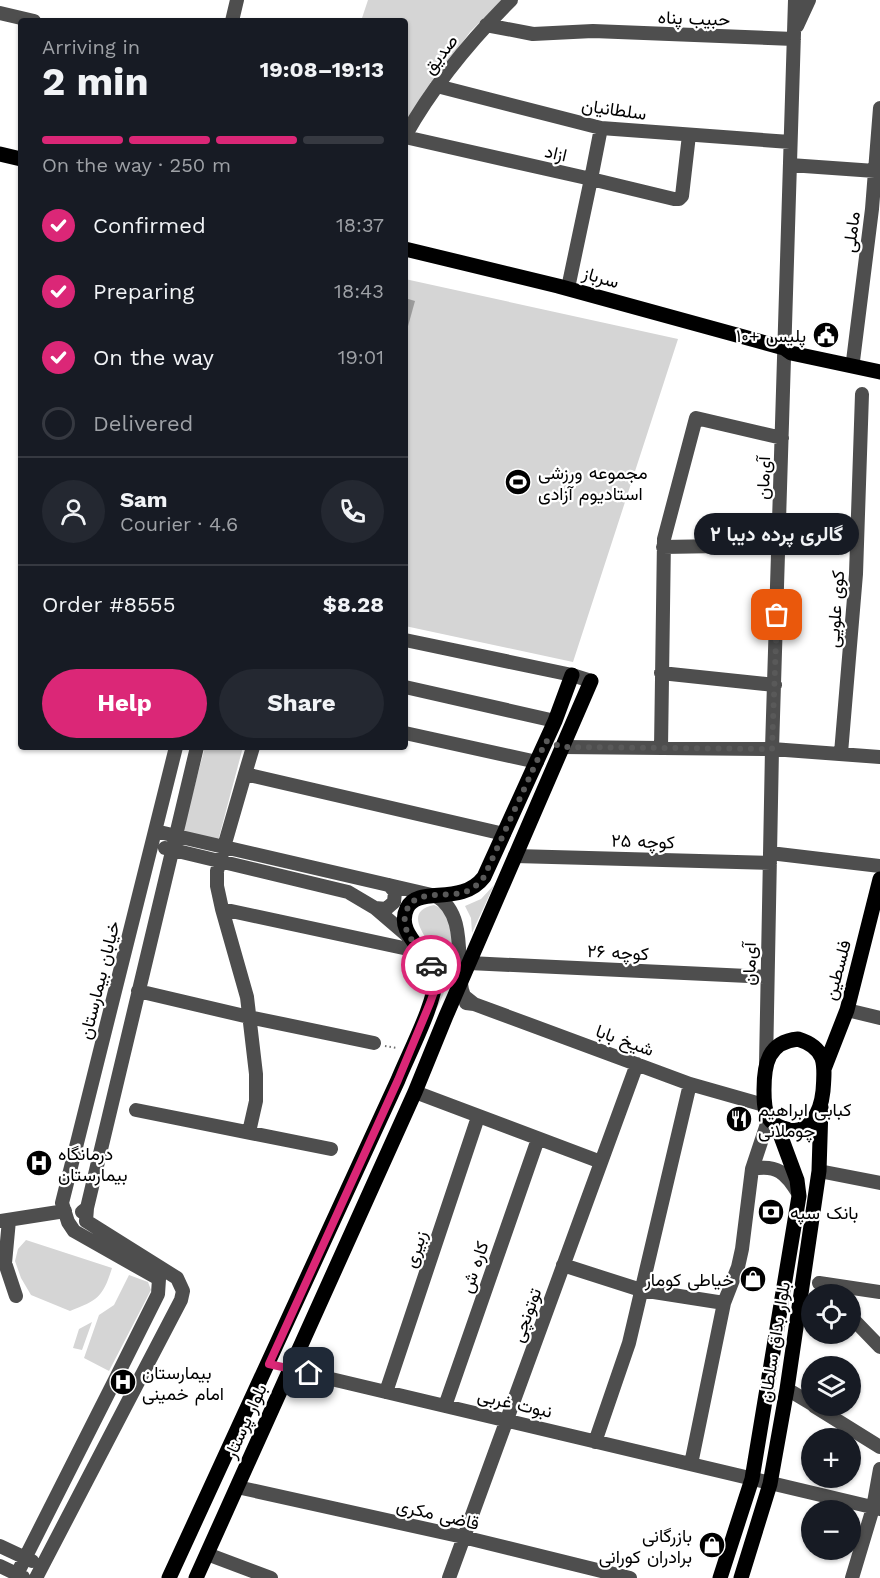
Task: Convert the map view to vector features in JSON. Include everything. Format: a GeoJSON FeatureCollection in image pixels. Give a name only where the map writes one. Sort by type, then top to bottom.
{"type":"FeatureCollection","features":[{"type":"Feature","properties":{"kind":"main road"},"geometry":{"type":"LineString","coordinates":[[0,154],[18,158]]}},
{"type":"Feature","properties":{"kind":"main road","name":"سرباز"},"geometry":{"type":"LineString","coordinates":[[408,250],[568,288],[784,348]]}},
{"type":"Feature","properties":{"kind":"main road"},"geometry":{"type":"LineString","coordinates":[[784,348],[792,347],[880,367]]}},
{"type":"Feature","properties":{"kind":"main road"},"geometry":{"type":"LineString","coordinates":[[784,348],[791,353],[880,372]]}},
{"type":"Feature","properties":{"kind":"main road"},"geometry":{"type":"LineString","coordinates":[[169,1578],[269,1364],[410,1051],[435,989],[435,976],[430,964],[405,925],[407,908],[419,897],[463,893],[476,886],[484,877],[555,721],[572,675]]}},
{"type":"Feature","properties":{"kind":"main road","name":"بلوار پرستار"},"geometry":{"type":"LineString","coordinates":[[196,1578],[415,1092],[460,982],[591,681]]}},
{"type":"Feature","properties":{"kind":"main road"},"geometry":{"type":"LineString","coordinates":[[546,741],[562,747]]}},
{"type":"Feature","properties":{"kind":"main road","name":"فلسطین"},"geometry":{"type":"LineString","coordinates":[[824,1069],[847,1010],[874,928],[880,879]]}},
{"type":"Feature","properties":{"kind":"main road"},"geometry":{"type":"LineString","coordinates":[[720,1578],[752,1479],[800,1196],[797,1180],[770,1117],[766,1065],[772,1052],[787,1040],[798,1039],[810,1043],[822,1058],[824,1069],[821,1107],[808,1125],[799,1130],[788,1130],[770,1117]]}},
{"type":"Feature","properties":{"kind":"main road","name":"بلوار بداق سلطان"},"geometry":{"type":"LineString","coordinates":[[741,1578],[770,1484],[787,1389],[812,1282],[821,1107]]}},
{"type":"Feature","properties":{"kind":"main road","name":"نبوت غربی"},"geometry":{"type":"LineString","coordinates":[[269,1364],[289,1369]]}},
{"type":"Feature","properties":{"kind":"street"},"geometry":{"type":"LineString","coordinates":[[233,18],[237,0]]}},
{"type":"Feature","properties":{"kind":"street","name":"صدیق"},"geometry":{"type":"LineString","coordinates":[[408,131],[437,86],[486,25],[511,0]]}},
{"type":"Feature","properties":{"kind":"street","name":"آی‌مان"},"geometry":{"type":"LineString","coordinates":[[766,1065],[772,749],[795,0]]}},
{"type":"Feature","properties":{"kind":"street"},"geometry":{"type":"LineString","coordinates":[[794,34],[809,0]]}},
{"type":"Feature","properties":{"kind":"street"},"geometry":{"type":"LineString","coordinates":[[0,14],[19,18]]}},
{"type":"Feature","properties":{"kind":"street","name":"حبیب پناه"},"geometry":{"type":"LineString","coordinates":[[486,25],[533,34],[593,31],[794,34]]}},
{"type":"Feature","properties":{"kind":"street","name":"سلطانیان"},"geometry":{"type":"LineString","coordinates":[[437,86],[601,128],[790,142]]}},
{"type":"Feature","properties":{"kind":"street","name":"ماملی"},"geometry":{"type":"LineString","coordinates":[[853,361],[872,209],[880,108]]}},
{"type":"Feature","properties":{"kind":"street"},"geometry":{"type":"LineString","coordinates":[[568,288],[601,128]]}},
{"type":"Feature","properties":{"kind":"street","name":"ازاد"},"geometry":{"type":"LineString","coordinates":[[408,137],[679,199],[682,196],[689,135]]}},
{"type":"Feature","properties":{"kind":"street"},"geometry":{"type":"LineString","coordinates":[[790,165],[875,171]]}},
{"type":"Feature","properties":{"kind":"street","name":"کوی علویی"},"geometry":{"type":"LineString","coordinates":[[841,753],[856,574],[862,394]]}},
{"type":"Feature","properties":{"kind":"street"},"geometry":{"type":"LineString","coordinates":[[661,748],[663,548],[696,418],[782,438]]}},
{"type":"Feature","properties":{"kind":"street"},"geometry":{"type":"LineString","coordinates":[[663,548],[779,545]]}},
{"type":"Feature","properties":{"kind":"street"},"geometry":{"type":"LineString","coordinates":[[408,641],[591,681]]}},
{"type":"Feature","properties":{"kind":"street"},"geometry":{"type":"LineString","coordinates":[[661,673],[775,685]]}},
{"type":"Feature","properties":{"kind":"street"},"geometry":{"type":"LineString","coordinates":[[408,688],[555,721]]}},
{"type":"Feature","properties":{"kind":"street"},"geometry":{"type":"LineString","coordinates":[[408,735],[537,762]]}},
{"type":"Feature","properties":{"kind":"street"},"geometry":{"type":"LineString","coordinates":[[562,747],[772,749],[880,757]]}},
{"type":"Feature","properties":{"kind":"street","name":"خیابان بیمارستان"},"geometry":{"type":"LineString","coordinates":[[66,1216],[62,1203],[175,750]]}},
{"type":"Feature","properties":{"kind":"street"},"geometry":{"type":"LineString","coordinates":[[0,1546],[25,1557],[39,1572],[181,1300],[183,1291],[177,1278],[86,1221],[103,1138],[195,750]]}},
{"type":"Feature","properties":{"kind":"street"},"geometry":{"type":"LineString","coordinates":[[249,1132],[256,1101],[256,1074],[247,997],[222,909],[217,886],[217,871],[252,750]]}},
{"type":"Feature","properties":{"kind":"street"},"geometry":{"type":"LineString","coordinates":[[245,774],[504,834]]}},
{"type":"Feature","properties":{"kind":"street"},"geometry":{"type":"LineString","coordinates":[[153,838],[221,854],[436,896],[449,907],[455,922],[460,982],[464,996],[474,1004]]}},
{"type":"Feature","properties":{"kind":"street"},"geometry":{"type":"LineString","coordinates":[[221,854],[348,892],[375,908],[417,946]]}},
{"type":"Feature","properties":{"kind":"street","name":"کوچه ۲۵"},"geometry":{"type":"LineString","coordinates":[[515,856],[770,858],[880,866]]}},
{"type":"Feature","properties":{"kind":"street"},"geometry":{"type":"LineString","coordinates":[[375,908],[386,909],[394,902],[395,892],[389,885]]}},
{"type":"Feature","properties":{"kind":"street"},"geometry":{"type":"LineString","coordinates":[[222,909],[417,946]]}},
{"type":"Feature","properties":{"kind":"street","name":"کوچه ۲۶"},"geometry":{"type":"LineString","coordinates":[[469,963],[766,977]]}},
{"type":"Feature","properties":{"kind":"street"},"geometry":{"type":"LineString","coordinates":[[138,991],[374,1043]]}},
{"type":"Feature","properties":{"kind":"street"},"geometry":{"type":"LineString","coordinates":[[446,1016],[457,1004],[474,1004]]}},
{"type":"Feature","properties":{"kind":"street","name":"شیخ بابا"},"geometry":{"type":"LineString","coordinates":[[474,1004],[690,1084],[770,1117]]}},
{"type":"Feature","properties":{"kind":"street"},"geometry":{"type":"LineString","coordinates":[[847,1010],[880,1018]]}},
{"type":"Feature","properties":{"kind":"street","name":"توتونچی"},"geometry":{"type":"LineString","coordinates":[[449,1578],[637,1064]]}},
{"type":"Feature","properties":{"kind":"street"},"geometry":{"type":"LineString","coordinates":[[595,1442],[629,1343],[690,1084]]}},
{"type":"Feature","properties":{"kind":"street"},"geometry":{"type":"LineString","coordinates":[[415,1092],[601,1162]]}},
{"type":"Feature","properties":{"kind":"street"},"geometry":{"type":"LineString","coordinates":[[136,1110],[331,1149]]}},
{"type":"Feature","properties":{"kind":"street","name":"زبیری"},"geometry":{"type":"LineString","coordinates":[[386,1392],[478,1117]]}},
{"type":"Feature","properties":{"kind":"street"},"geometry":{"type":"LineString","coordinates":[[691,1464],[724,1303],[738,1267],[742,1249],[752,1169],[770,1117]]}},
{"type":"Feature","properties":{"kind":"street"},"geometry":{"type":"LineString","coordinates":[[80,1132],[103,1138]]}},
{"type":"Feature","properties":{"kind":"street","name":"کاره ش"},"geometry":{"type":"LineString","coordinates":[[445,1407],[538,1139]]}},
{"type":"Feature","properties":{"kind":"street"},"geometry":{"type":"LineString","coordinates":[[752,1169],[771,1167],[778,1170],[791,1182],[800,1196]]}},
{"type":"Feature","properties":{"kind":"street"},"geometry":{"type":"LineString","coordinates":[[819,1171],[880,1183]]}},
{"type":"Feature","properties":{"kind":"street"},"geometry":{"type":"LineString","coordinates":[[16,1296],[5,1263],[4,1220],[66,1216],[87,1208]]}},
{"type":"Feature","properties":{"kind":"street"},"geometry":{"type":"LineString","coordinates":[[0,1566],[21,1576],[25,1557],[158,1294],[159,1279],[74,1231],[66,1216]]}},
{"type":"Feature","properties":{"kind":"street"},"geometry":{"type":"LineString","coordinates":[[563,1265],[641,1290],[724,1303]]}},
{"type":"Feature","properties":{"kind":"street"},"geometry":{"type":"LineString","coordinates":[[812,1282],[880,1292]]}},
{"type":"Feature","properties":{"kind":"street"},"geometry":{"type":"LineString","coordinates":[[861,1327],[880,1347]]}},
{"type":"Feature","properties":{"kind":"street","name":"نبوت غربی"},"geometry":{"type":"LineString","coordinates":[[289,1369],[876,1509]]}},
{"type":"Feature","properties":{"kind":"street"},"geometry":{"type":"LineString","coordinates":[[115,1380],[135,1388]]}},
{"type":"Feature","properties":{"kind":"street"},"geometry":{"type":"LineString","coordinates":[[787,1389],[801,1398]]}},
{"type":"Feature","properties":{"kind":"street"},"geometry":{"type":"LineString","coordinates":[[831,1416],[880,1447]]}},
{"type":"Feature","properties":{"kind":"street"},"geometry":{"type":"LineString","coordinates":[[852,1578],[876,1509],[880,1469]]}},
{"type":"Feature","properties":{"kind":"street","name":"قاضی مکری"},"geometry":{"type":"LineString","coordinates":[[237,1487],[630,1578]]}},
{"type":"Feature","properties":{"kind":"street"},"geometry":{"type":"LineString","coordinates":[[207,1554],[271,1578]]}},
{"type":"Feature","properties":{"kind":"path"},"geometry":{"type":"LineString","coordinates":[[374,1043],[410,1051]]}},
{"type":"Feature","properties":{"kind":"shaded area"},"geometry":{"type":"Polygon","coordinates":[[[368,0],[502,0],[470,32],[408,117],[408,18],[362,18],[368,0]]]}},
{"type":"Feature","properties":{"kind":"shaded area","name":"مجموعه ورزشی استادیوم آزادی"},"geometry":{"type":"Polygon","coordinates":[[[408,280],[678,339],[573,662],[408,627],[408,280]]]}},
{"type":"Feature","properties":{"kind":"shaded area"},"geometry":{"type":"Polygon","coordinates":[[[408,299],[415,301],[408,326],[408,299]]]}},
{"type":"Feature","properties":{"kind":"shaded area"},"geometry":{"type":"Polygon","coordinates":[[[204,750],[242,750],[218,841],[182,833],[204,750]]]}},
{"type":"Feature","properties":{"kind":"shaded area"},"geometry":{"type":"Polygon","coordinates":[[[494,885],[472,933],[471,918],[465,906],[481,899],[494,885]]]}},
{"type":"Feature","properties":{"kind":"shaded area"},"geometry":{"type":"Polygon","coordinates":[[[434,905],[442,909],[448,918],[453,952],[451,972],[436,1010],[442,982],[441,964],[418,922],[423,909],[434,905]]]}},
{"type":"Feature","properties":{"kind":"shaded area"},"geometry":{"type":"Polygon","coordinates":[[[26,1240],[112,1268],[106,1285],[93,1300],[70,1311],[31,1295],[21,1278],[15,1261],[18,1249],[26,1240]]]}},
{"type":"Feature","properties":{"kind":"shaded area"},"geometry":{"type":"Polygon","coordinates":[[[129,1275],[148,1282],[151,1290],[109,1371],[84,1358],[99,1315],[114,1305],[129,1275]]]}},
{"type":"Feature","properties":{"kind":"shaded area"},"geometry":{"type":"Polygon","coordinates":[[[92,1322],[82,1350],[73,1348],[79,1329],[92,1322]]]}},
{"type":"Feature","properties":{"kind":"way so far"},"geometry":{"type":"LineString","coordinates":[[431,965],[407,932],[405,916],[407,908],[419,897],[463,893],[476,886],[484,877],[546,741],[562,747],[772,749],[777,615]]}},
{"type":"Feature","properties":{"kind":"place","name":"پلیس +۱۰"},"geometry":{"type":"Point","coordinates":[826,335]}},
{"type":"Feature","properties":{"kind":"place","name":"مجموعه ورزشی استادیوم آزادی"},"geometry":{"type":"Point","coordinates":[518,482]}},
{"type":"Feature","properties":{"kind":"place","name":"گالری پرده دیبا ۲"},"geometry":{"type":"Point","coordinates":[777,615]}},
{"type":"Feature","properties":{"kind":"place","name":"کبابی ابراهیم چوملانی"},"geometry":{"type":"Point","coordinates":[739,1119]}},
{"type":"Feature","properties":{"kind":"place","name":"درمانگاه بیمارستان"},"geometry":{"type":"Point","coordinates":[39,1163]}},
{"type":"Feature","properties":{"kind":"place","name":"بانک سپه"},"geometry":{"type":"Point","coordinates":[771,1212]}},
{"type":"Feature","properties":{"kind":"place","name":"خیاطی کومار"},"geometry":{"type":"Point","coordinates":[753,1279]}},
{"type":"Feature","properties":{"kind":"place","name":"بیمارستان امام خمینی"},"geometry":{"type":"Point","coordinates":[123,1382]}},
{"type":"Feature","properties":{"kind":"place","name":"بازرگانی برادران کورانی"},"geometry":{"type":"Point","coordinates":[712,1545]}},
{"type":"Feature","properties":{"kind":"route"},"geometry":{"type":"LineString","coordinates":[[309,1373],[269,1364],[398,1080],[430,1003],[435,989],[435,976],[431,965]]}}]}
